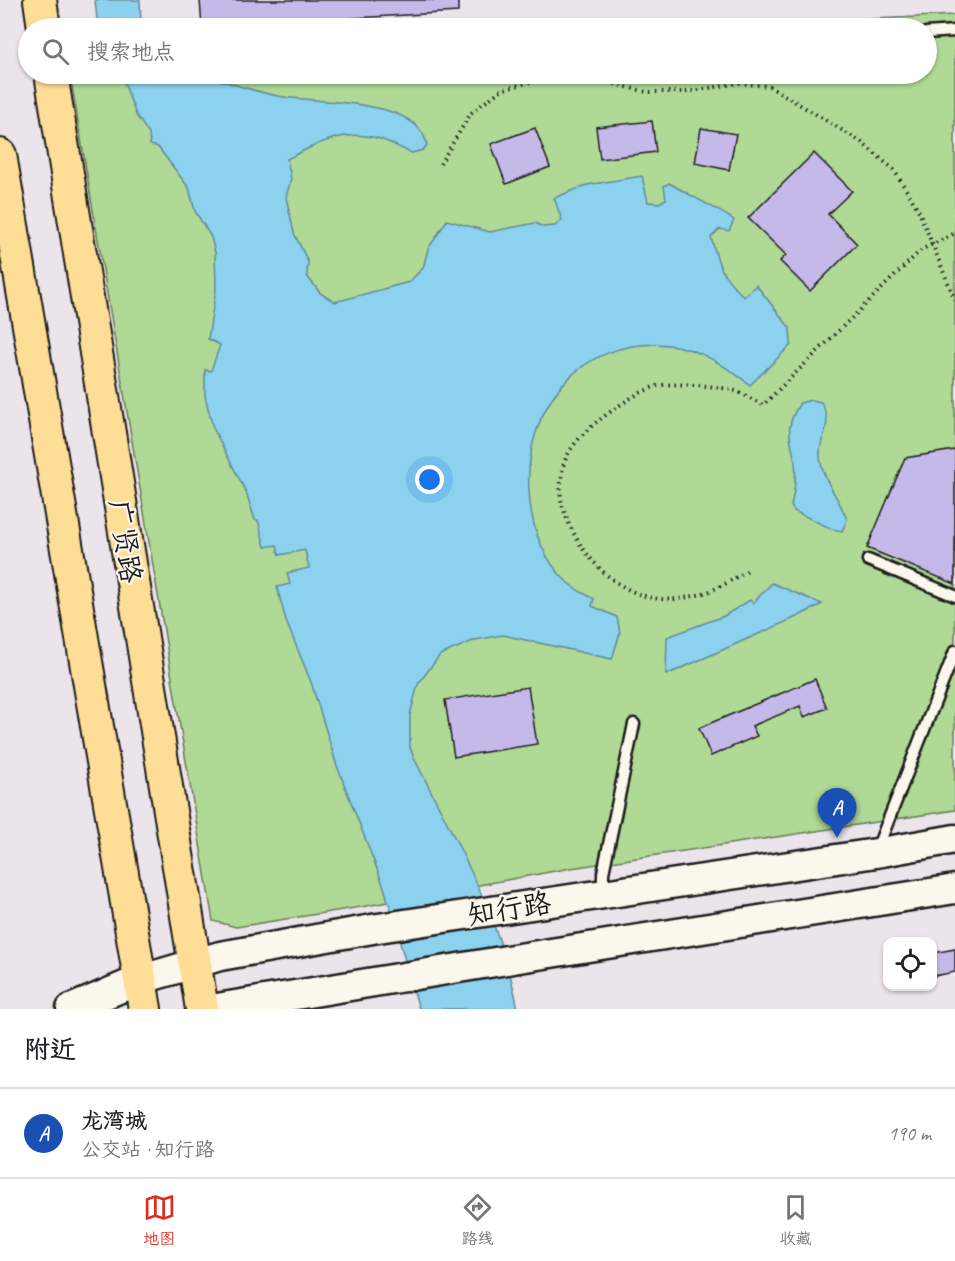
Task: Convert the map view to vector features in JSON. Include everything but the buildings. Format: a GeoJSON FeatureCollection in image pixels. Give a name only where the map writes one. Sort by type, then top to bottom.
{"type":"FeatureCollection","features":[{"type":"Feature","properties":{"kind":"main road"},"geometry":{"type":"LineString","coordinates":[[40,0],[43,18]]}},
{"type":"Feature","properties":{"kind":"main road","name":"广贤路"},"geometry":{"type":"LineString","coordinates":[[53,84],[202,1009]]}},
{"type":"Feature","properties":{"kind":"main road","name":"广贤路"},"geometry":{"type":"LineString","coordinates":[[0,155],[142,995]]}},
{"type":"Feature","properties":{"kind":"main road","name":"知行路"},"geometry":{"type":"LineString","coordinates":[[71,1009],[142,995],[194,964],[220,956],[378,928],[955,839]]}},
{"type":"Feature","properties":{"kind":"main road","name":"知行路"},"geometry":{"type":"LineString","coordinates":[[211,1009],[955,889]]}},
{"type":"Feature","properties":{"kind":"lane"},"geometry":{"type":"LineString","coordinates":[[937,32],[955,31]]}},
{"type":"Feature","properties":{"kind":"lane"},"geometry":{"type":"LineString","coordinates":[[868,560],[955,596]]}},
{"type":"Feature","properties":{"kind":"lane"},"geometry":{"type":"LineString","coordinates":[[876,853],[955,651]]}},
{"type":"Feature","properties":{"kind":"lane"},"geometry":{"type":"LineString","coordinates":[[603,893],[603,873],[634,724]]}},
{"type":"Feature","properties":{"kind":"path"},"geometry":{"type":"LineString","coordinates":[[440,164],[471,113],[501,90],[523,84]]}},
{"type":"Feature","properties":{"kind":"path"},"geometry":{"type":"LineString","coordinates":[[615,84],[647,92],[687,93],[733,84]]}},
{"type":"Feature","properties":{"kind":"path"},"geometry":{"type":"LineString","coordinates":[[748,84],[769,86],[860,141],[894,170],[918,209],[955,300]]}},
{"type":"Feature","properties":{"kind":"path"},"geometry":{"type":"LineString","coordinates":[[747,571],[710,593],[673,599],[640,595],[612,578],[590,558],[573,534],[561,501],[563,465],[581,434],[620,404],[658,386],[697,385],[738,392],[763,405],[921,250],[955,233]]}},
{"type":"Feature","properties":{"kind":"green space"},"geometry":{"type":"Polygon","coordinates":[[[955,15],[955,810],[571,868],[361,907],[236,927],[213,921],[72,84],[937,84],[937,18],[895,18],[955,15]]]}},
{"type":"Feature","properties":{"kind":"water"},"geometry":{"type":"Polygon","coordinates":[[[95,0],[140,0],[141,18],[97,18],[95,0]]]}},
{"type":"Feature","properties":{"kind":"water"},"geometry":{"type":"Polygon","coordinates":[[[125,84],[234,84],[273,95],[343,102],[388,111],[406,119],[420,130],[427,145],[423,150],[412,153],[377,138],[352,135],[330,140],[287,159],[291,179],[286,197],[294,233],[308,262],[307,276],[320,293],[335,302],[409,282],[423,268],[428,249],[447,220],[490,232],[535,223],[543,227],[555,226],[562,220],[554,198],[587,185],[642,176],[648,202],[659,203],[666,199],[664,186],[669,183],[734,220],[729,231],[720,229],[711,237],[722,270],[744,297],[756,285],[790,328],[791,345],[750,385],[702,354],[669,345],[637,346],[608,353],[584,366],[563,384],[547,406],[536,432],[530,461],[529,492],[532,517],[539,540],[558,573],[573,587],[594,599],[592,606],[617,617],[620,633],[612,659],[503,635],[475,640],[440,655],[418,684],[410,715],[410,747],[488,911],[500,943],[518,1009],[419,1009],[384,887],[337,766],[311,682],[286,621],[277,587],[290,584],[287,573],[309,568],[305,550],[279,555],[277,545],[265,547],[258,520],[255,520],[246,492],[213,428],[205,396],[205,370],[211,371],[220,345],[208,339],[216,289],[215,252],[211,237],[195,211],[189,188],[158,147],[150,145],[149,134],[136,115],[125,84]]]}},
{"type":"Feature","properties":{"kind":"water"},"geometry":{"type":"Polygon","coordinates":[[[811,400],[821,402],[827,419],[820,448],[821,465],[847,520],[842,531],[832,529],[794,511],[791,506],[796,474],[790,439],[791,420],[800,403],[811,400]]]}},
{"type":"Feature","properties":{"kind":"water"},"geometry":{"type":"Polygon","coordinates":[[[772,583],[822,604],[666,675],[667,637],[724,616],[750,600],[753,603],[772,583]]]}},
{"type":"Feature","properties":{"kind":"place","name":"龙湾城"},"geometry":{"type":"Point","coordinates":[837,838]}}]}
